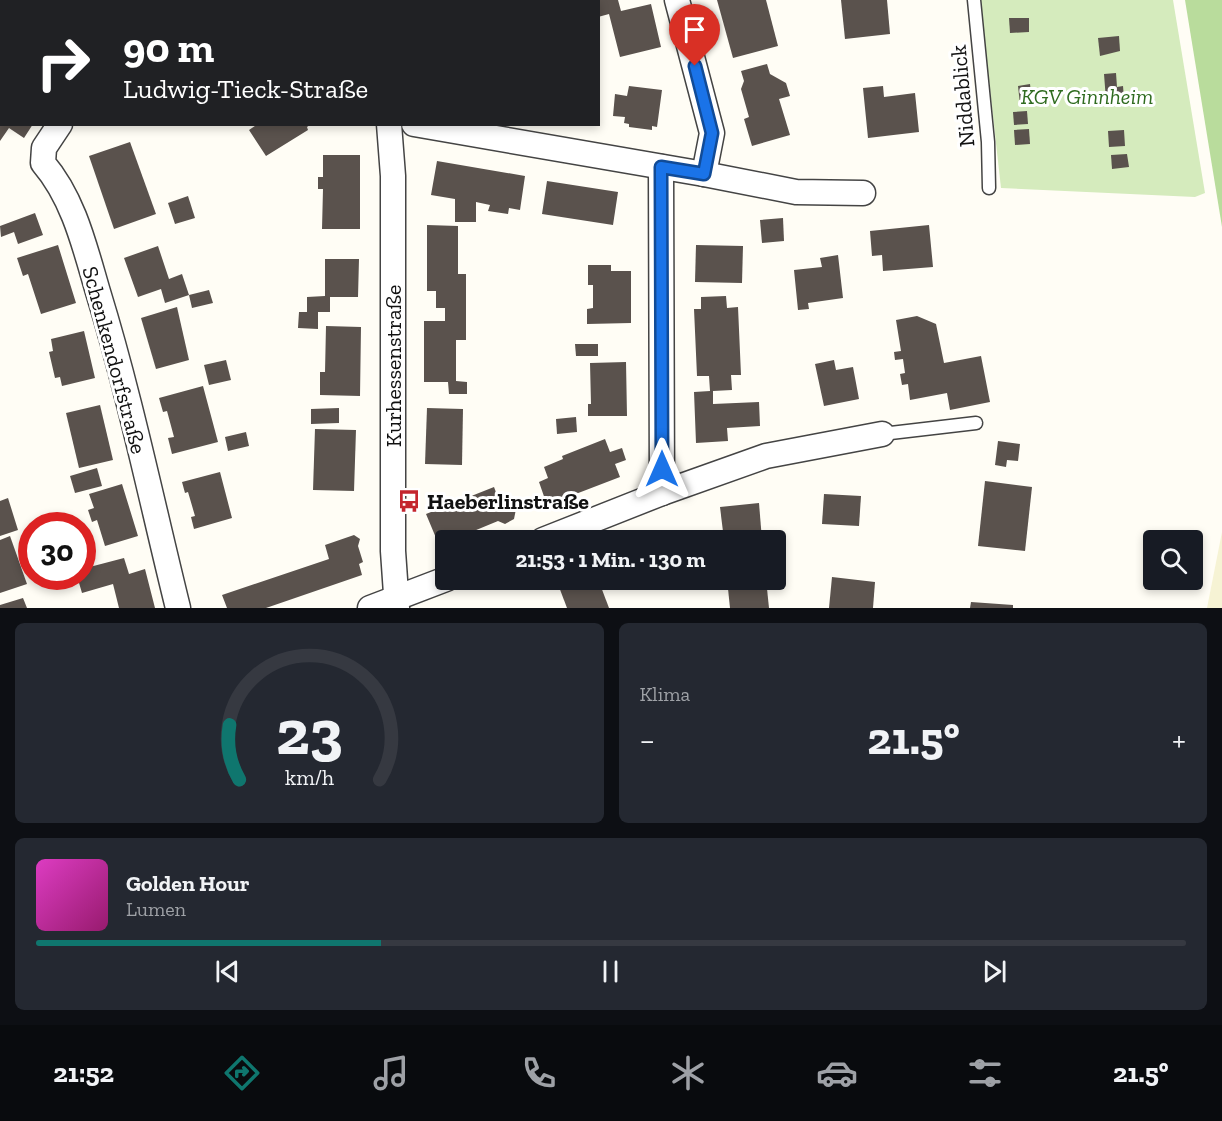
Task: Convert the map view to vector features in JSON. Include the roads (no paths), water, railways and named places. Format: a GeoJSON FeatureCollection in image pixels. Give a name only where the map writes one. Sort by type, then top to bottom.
{"type":"FeatureCollection","features":[{"type":"Feature","properties":{"kind":"street"},"geometry":{"type":"LineString","coordinates":[[677,0],[712,133],[704,174]]}},
{"type":"Feature","properties":{"kind":"street","name":"Schenkendorfstraße"},"geometry":{"type":"LineString","coordinates":[[59,126],[44,148],[43,163],[60,183],[87,256],[110,330],[178,608]]}},
{"type":"Feature","properties":{"kind":"street","name":"Kurhessenstraße"},"geometry":{"type":"LineString","coordinates":[[389,126],[393,176],[396,604]]}},
{"type":"Feature","properties":{"kind":"street"},"geometry":{"type":"LineString","coordinates":[[425,126],[796,192],[863,192]]}},
{"type":"Feature","properties":{"kind":"street"},"geometry":{"type":"LineString","coordinates":[[661,167],[662,493]]}},
{"type":"Feature","properties":{"kind":"street"},"geometry":{"type":"LineString","coordinates":[[568,530],[662,493],[766,456],[882,434]]}},
{"type":"Feature","properties":{"kind":"street"},"geometry":{"type":"LineString","coordinates":[[370,608],[396,604],[435,584]]}},
{"type":"Feature","properties":{"kind":"lane","name":"Niddablick"},"geometry":{"type":"LineString","coordinates":[[974,0],[988,142],[989,188]]}},
{"type":"Feature","properties":{"kind":"lane"},"geometry":{"type":"LineString","coordinates":[[882,434],[976,423]]}},
{"type":"Feature","properties":{"kind":"place","name":"Haeberlinstraße"},"geometry":{"type":"Point","coordinates":[409,501]}},
{"type":"Feature","properties":{"kind":"park label","name":"KGV Ginnheim"},"geometry":{"type":"Point","coordinates":[1087,96]}}]}
